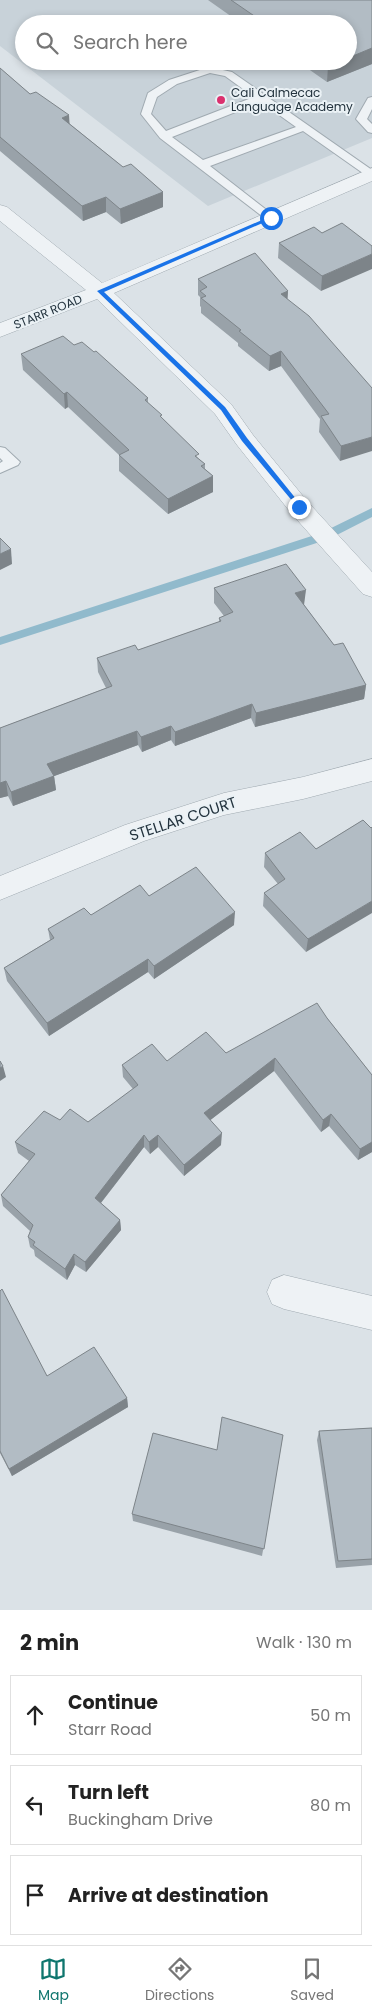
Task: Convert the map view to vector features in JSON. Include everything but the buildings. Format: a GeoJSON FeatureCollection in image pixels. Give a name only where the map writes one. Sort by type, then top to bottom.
{"type":"FeatureCollection","features":[{"type":"Feature","properties":{"kind":"street","name":"STARR ROAD"},"geometry":{"type":"LineString","coordinates":[[0,331],[100,291],[371,174]]}},
{"type":"Feature","properties":{"kind":"street"},"geometry":{"type":"LineString","coordinates":[[0,211],[100,291],[223,409],[245,440],[293,499],[372,588]]}},
{"type":"Feature","properties":{"kind":"street","name":"STELLAR COURT"},"geometry":{"type":"LineString","coordinates":[[0,888],[135,834],[224,804],[303,788],[372,770]]}},
{"type":"Feature","properties":{"kind":"street"},"geometry":{"type":"LineString","coordinates":[[284,1292],[372,1313]]}},
{"type":"Feature","properties":{"kind":"lane"},"geometry":{"type":"LineString","coordinates":[[271,218],[164,136],[146,114],[152,95],[173,82],[209,70],[228,74],[371,174]]}},
{"type":"Feature","properties":{"kind":"lane"},"geometry":{"type":"LineString","coordinates":[[164,136],[263,97]]}},
{"type":"Feature","properties":{"kind":"lane"},"geometry":{"type":"LineString","coordinates":[[372,100],[360,119],[372,130]]}},
{"type":"Feature","properties":{"kind":"lane"},"geometry":{"type":"LineString","coordinates":[[201,165],[304,127]]}},
{"type":"Feature","properties":{"kind":"lane"},"geometry":{"type":"LineString","coordinates":[[0,451],[13,462],[0,468]]}},
{"type":"Feature","properties":{"kind":"shaded area","name":"Cali Calmecac Language Academy"},"geometry":{"type":"Polygon","coordinates":[[[0,0],[372,0],[372,138],[208,206],[31,70],[357,70],[357,15],[15,15],[15,58],[0,46],[0,0]]]}},
{"type":"Feature","properties":{"kind":"waterway"},"geometry":{"type":"LineString","coordinates":[[0,641],[325,536],[372,512]]}},
{"type":"Feature","properties":{"kind":"place","name":"Cali Calmecac Language Academy"},"geometry":{"type":"Point","coordinates":[221,100]}},
{"type":"Feature","properties":{"kind":"route"},"geometry":{"type":"LineString","coordinates":[[271,218],[100,291],[223,409],[245,440],[299,507]]}}]}
